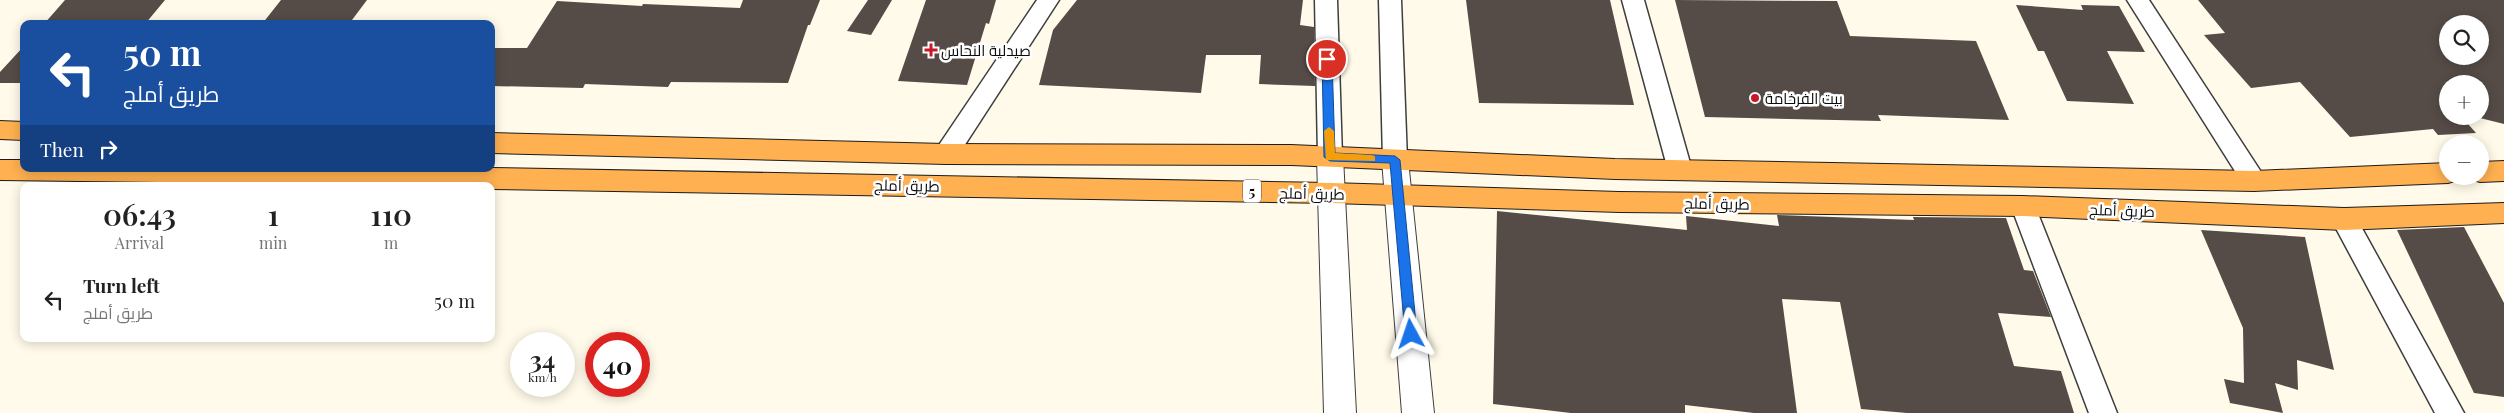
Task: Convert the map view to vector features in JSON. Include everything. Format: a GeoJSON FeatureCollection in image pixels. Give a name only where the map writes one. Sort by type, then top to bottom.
{"type":"FeatureCollection","features":[{"type":"Feature","properties":{"kind":"highway"},"geometry":{"type":"LineString","coordinates":[[0,130],[20,131]]}},
{"type":"Feature","properties":{"kind":"highway","name":"طريق أملج"},"geometry":{"type":"LineString","coordinates":[[495,143],[946,154],[1330,157],[1680,170],[2254,181],[2439,173]]}},
{"type":"Feature","properties":{"kind":"highway","name":"طريق أملج"},"geometry":{"type":"LineString","coordinates":[[0,170],[20,170]]}},
{"type":"Feature","properties":{"kind":"highway"},"geometry":{"type":"LineString","coordinates":[[2489,172],[2504,171]]}},
{"type":"Feature","properties":{"kind":"highway","name":"طريق أملج"},"geometry":{"type":"LineString","coordinates":[[116,172],[1331,193],[1619,202],[2023,206],[2344,219],[2504,213]]}},
{"type":"Feature","properties":{"kind":"street"},"geometry":{"type":"LineString","coordinates":[[1326,0],[1331,193],[1340,413]]}},
{"type":"Feature","properties":{"kind":"street"},"geometry":{"type":"LineString","coordinates":[[1390,0],[1395,160],[1418,413]]}},
{"type":"Feature","properties":{"kind":"street"},"geometry":{"type":"LineString","coordinates":[[1633,0],[1680,170]]}},
{"type":"Feature","properties":{"kind":"street"},"geometry":{"type":"LineString","coordinates":[[2138,0],[2254,181]]}},
{"type":"Feature","properties":{"kind":"street"},"geometry":{"type":"LineString","coordinates":[[946,154],[1043,2]]}},
{"type":"Feature","properties":{"kind":"street"},"geometry":{"type":"LineString","coordinates":[[2023,206],[2103,413]]}},
{"type":"Feature","properties":{"kind":"street"},"geometry":{"type":"LineString","coordinates":[[2344,219],[2450,413]]}},
{"type":"Feature","properties":{"kind":"building"},"geometry":{"type":"Polygon","coordinates":[[[65,0],[165,0],[148,20],[48,20],[65,0]]]}},
{"type":"Feature","properties":{"kind":"building"},"geometry":{"type":"Polygon","coordinates":[[[281,0],[367,0],[352,20],[265,20],[281,0]]]}},
{"type":"Feature","properties":{"kind":"building"},"geometry":{"type":"Polygon","coordinates":[[[743,0],[820,0],[810,25],[808,25],[788,83],[671,82],[668,87],[585,84],[583,88],[495,86],[495,48],[527,48],[557,1],[642,6],[643,4],[740,8],[743,0]]]}},
{"type":"Feature","properties":{"kind":"building"},"geometry":{"type":"Polygon","coordinates":[[[868,0],[892,0],[871,35],[847,31],[868,0]]]}},
{"type":"Feature","properties":{"kind":"building"},"geometry":{"type":"Polygon","coordinates":[[[926,0],[996,0],[989,24],[986,23],[967,85],[898,81],[926,0]]]}},
{"type":"Feature","properties":{"kind":"building"},"geometry":{"type":"Polygon","coordinates":[[[1077,0],[1303,0],[1300,25],[1314,27],[1315,86],[1259,84],[1261,55],[1206,55],[1201,93],[1039,85],[1053,30],[1077,0]]]}},
{"type":"Feature","properties":{"kind":"building"},"geometry":{"type":"Polygon","coordinates":[[[1466,0],[1610,0],[1634,105],[1479,103],[1466,0]]]}},
{"type":"Feature","properties":{"kind":"building"},"geometry":{"type":"Polygon","coordinates":[[[1675,0],[1837,1],[1850,36],[1976,41],[2009,120],[1878,115],[1881,121],[1705,117],[1675,0]]]}},
{"type":"Feature","properties":{"kind":"building"},"geometry":{"type":"Polygon","coordinates":[[[2198,0],[2504,0],[2504,124],[2489,120],[2489,75],[2439,75],[2439,125],[2469,125],[2476,133],[2438,135],[2433,129],[2350,137],[2300,82],[2251,88],[2204,35],[2225,33],[2198,0]]]}},
{"type":"Feature","properties":{"kind":"building"},"geometry":{"type":"Polygon","coordinates":[[[2016,5],[2083,10],[2081,5],[2119,6],[2145,52],[2107,51],[2134,104],[2067,101],[2044,51],[2038,51],[2016,5]]]}},
{"type":"Feature","properties":{"kind":"building"},"geometry":{"type":"Polygon","coordinates":[[[20,50],[20,83],[0,83],[0,72],[20,50]]]}},
{"type":"Feature","properties":{"kind":"building"},"geometry":{"type":"Polygon","coordinates":[[[1497,211],[1687,230],[1686,216],[1779,226],[1777,215],[1914,220],[1913,217],[2006,218],[2024,270],[2033,271],[2051,317],[1998,313],[2014,366],[2061,371],[2074,413],[1907,413],[1861,409],[1840,302],[1782,299],[1797,413],[1754,413],[1685,405],[1685,413],[1571,413],[1493,404],[1497,211]]]}},
{"type":"Feature","properties":{"kind":"building"},"geometry":{"type":"Polygon","coordinates":[[[2464,227],[2504,303],[2504,397],[2474,393],[2397,230],[2464,227]]]}},
{"type":"Feature","properties":{"kind":"building"},"geometry":{"type":"Polygon","coordinates":[[[2201,230],[2305,237],[2334,370],[2297,360],[2298,390],[2275,383],[2283,413],[2230,403],[2224,379],[2244,383],[2243,328],[2201,230]]]}},
{"type":"Feature","properties":{"kind":"slow traffic"},"geometry":{"type":"LineString","coordinates":[[1329,131],[1330,157],[1371,159]]}},
{"type":"Feature","properties":{"kind":"place","name":"صيدلية النحاس"},"geometry":{"type":"Point","coordinates":[931,50]}},
{"type":"Feature","properties":{"kind":"place","name":"بيت الفرخامة"},"geometry":{"type":"Point","coordinates":[1755,98]}},
{"type":"Feature","properties":{"kind":"route"},"geometry":{"type":"LineString","coordinates":[[1327,59],[1330,157],[1395,160],[1411,334]]}}]}
